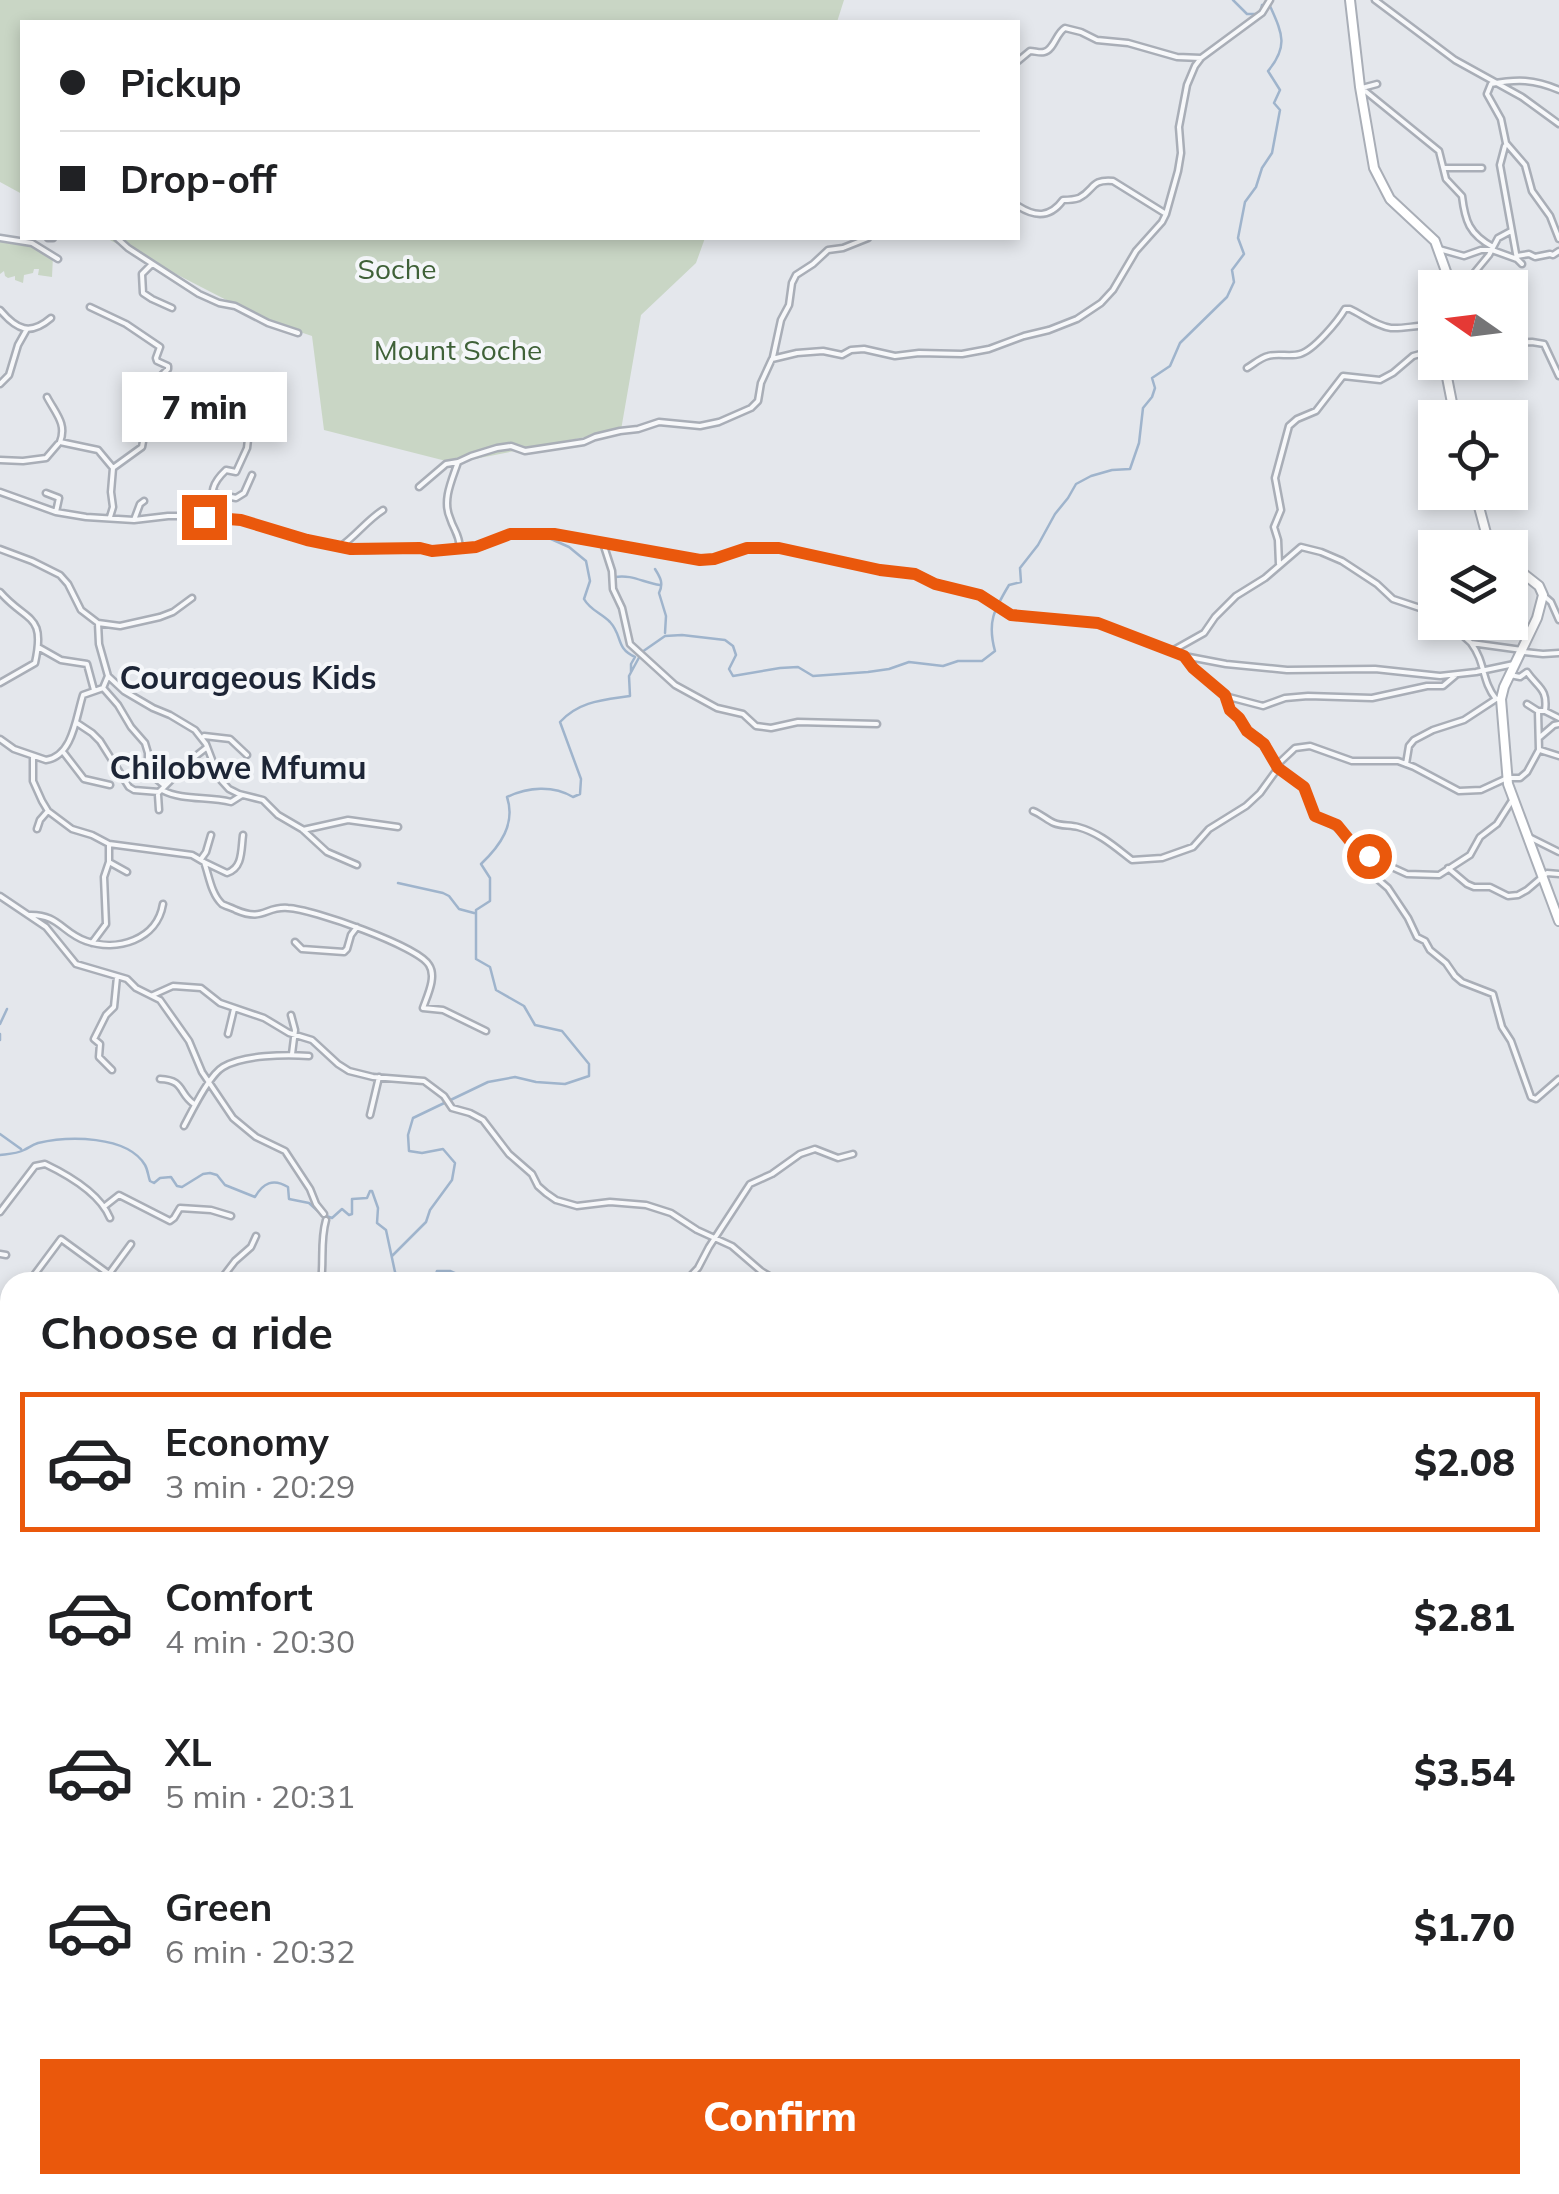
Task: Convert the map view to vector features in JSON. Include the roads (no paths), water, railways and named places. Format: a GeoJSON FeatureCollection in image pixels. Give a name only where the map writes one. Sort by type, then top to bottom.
{"type":"FeatureCollection","features":[{"type":"Feature","properties":{"kind":"main road"},"geometry":{"type":"LineString","coordinates":[[1350,0],[1374,168],[1390,199],[1432,236],[1446,270]]}},
{"type":"Feature","properties":{"kind":"main road"},"geometry":{"type":"LineString","coordinates":[[1528,577],[1544,595],[1499,699],[1507,778],[1559,920]]}},
{"type":"Feature","properties":{"kind":"street"},"geometry":{"type":"LineString","coordinates":[[772,360],[797,353],[823,351],[842,355],[864,349],[895,356],[962,354],[1049,330],[1101,302],[1166,214],[1178,170],[1186,85],[1195,66],[1262,13],[1270,0]]}},
{"type":"Feature","properties":{"kind":"street"},"geometry":{"type":"LineString","coordinates":[[1375,0],[1455,60],[1536,106],[1559,124]]}},
{"type":"Feature","properties":{"kind":"street"},"geometry":{"type":"LineString","coordinates":[[1020,58],[1030,51],[1048,50],[1058,32],[1065,28],[1098,40],[1128,43],[1177,57],[1201,58]]}},
{"type":"Feature","properties":{"kind":"street"},"geometry":{"type":"LineString","coordinates":[[1522,264],[1511,231],[1500,165],[1506,143],[1501,119],[1487,94],[1488,87],[1525,79],[1559,90]]}},
{"type":"Feature","properties":{"kind":"street"},"geometry":{"type":"LineString","coordinates":[[1361,88],[1377,84]]}},
{"type":"Feature","properties":{"kind":"street"},"geometry":{"type":"LineString","coordinates":[[1361,88],[1439,151],[1446,179],[1462,196],[1463,214],[1481,240],[1517,258],[1528,254],[1553,256],[1559,251]]}},
{"type":"Feature","properties":{"kind":"street"},"geometry":{"type":"LineString","coordinates":[[1506,143],[1525,165],[1532,190],[1550,216],[1559,239]]}},
{"type":"Feature","properties":{"kind":"street"},"geometry":{"type":"LineString","coordinates":[[1444,168],[1482,168]]}},
{"type":"Feature","properties":{"kind":"street"},"geometry":{"type":"LineString","coordinates":[[1020,207],[1038,216],[1047,214],[1063,200],[1080,197],[1096,182],[1107,180],[1166,214]]}},
{"type":"Feature","properties":{"kind":"street"},"geometry":{"type":"LineString","coordinates":[[1476,270],[1498,238],[1511,231]]}},
{"type":"Feature","properties":{"kind":"street"},"geometry":{"type":"LineString","coordinates":[[14,240],[20,237]]}},
{"type":"Feature","properties":{"kind":"street"},"geometry":{"type":"LineString","coordinates":[[0,238],[32,243],[58,259]]}},
{"type":"Feature","properties":{"kind":"street"},"geometry":{"type":"LineString","coordinates":[[119,240],[198,294],[298,333]]}},
{"type":"Feature","properties":{"kind":"street"},"geometry":{"type":"LineString","coordinates":[[420,487],[446,464],[497,448],[510,446],[525,451],[584,442],[658,422],[700,426],[751,408],[758,401],[775,353],[796,275],[828,250],[863,240]]}},
{"type":"Feature","properties":{"kind":"street"},"geometry":{"type":"LineString","coordinates":[[1439,249],[1464,256],[1492,248]]}},
{"type":"Feature","properties":{"kind":"street"},"geometry":{"type":"LineString","coordinates":[[153,264],[142,274],[143,293],[172,308]]}},
{"type":"Feature","properties":{"kind":"street"},"geometry":{"type":"LineString","coordinates":[[90,307],[126,324],[160,347],[156,358],[168,369],[157,380],[151,398],[142,448],[113,468]]}},
{"type":"Feature","properties":{"kind":"street"},"geometry":{"type":"LineString","coordinates":[[1247,368],[1270,355],[1300,354],[1312,347],[1346,309],[1389,328],[1418,325]]}},
{"type":"Feature","properties":{"kind":"street"},"geometry":{"type":"LineString","coordinates":[[0,310],[12,323],[27,329],[39,328],[51,318]]}},
{"type":"Feature","properties":{"kind":"street"},"geometry":{"type":"LineString","coordinates":[[0,384],[8,375],[27,329]]}},
{"type":"Feature","properties":{"kind":"street"},"geometry":{"type":"LineString","coordinates":[[1528,342],[1544,344],[1559,376]]}},
{"type":"Feature","properties":{"kind":"street"},"geometry":{"type":"LineString","coordinates":[[1279,564],[1274,527],[1281,510],[1274,478],[1289,426],[1316,412],[1343,376],[1380,380],[1418,355]]}},
{"type":"Feature","properties":{"kind":"street"},"geometry":{"type":"LineString","coordinates":[[138,395],[177,405]]}},
{"type":"Feature","properties":{"kind":"street"},"geometry":{"type":"LineString","coordinates":[[0,460],[46,458],[60,442],[64,426],[48,397]]}},
{"type":"Feature","properties":{"kind":"street"},"geometry":{"type":"LineString","coordinates":[[214,516],[214,482],[226,470],[236,472],[247,448],[249,431],[258,426]]}},
{"type":"Feature","properties":{"kind":"street"},"geometry":{"type":"LineString","coordinates":[[60,442],[98,450],[113,468],[113,507],[109,519]]}},
{"type":"Feature","properties":{"kind":"street"},"geometry":{"type":"LineString","coordinates":[[458,462],[447,510],[458,532],[460,548]]}},
{"type":"Feature","properties":{"kind":"street"},"geometry":{"type":"LineString","coordinates":[[212,493],[236,498],[244,493],[252,475]]}},
{"type":"Feature","properties":{"kind":"street"},"geometry":{"type":"LineString","coordinates":[[0,492],[56,512],[134,520],[214,516],[307,540],[366,550],[432,551],[482,546],[515,533],[554,534],[700,560],[747,548],[779,548],[880,570],[920,574],[935,584],[980,595],[1011,615],[1098,623],[1184,656],[1261,669],[1375,669],[1440,676],[1514,664]]}},
{"type":"Feature","properties":{"kind":"street"},"geometry":{"type":"LineString","coordinates":[[46,493],[59,498],[56,512]]}},
{"type":"Feature","properties":{"kind":"street"},"geometry":{"type":"LineString","coordinates":[[134,520],[144,501]]}},
{"type":"Feature","properties":{"kind":"street"},"geometry":{"type":"LineString","coordinates":[[340,547],[383,510]]}},
{"type":"Feature","properties":{"kind":"street"},"geometry":{"type":"LineString","coordinates":[[603,544],[630,644],[677,687],[715,707],[743,714],[756,726],[771,728],[798,722],[877,724]]}},
{"type":"Feature","properties":{"kind":"street"},"geometry":{"type":"LineString","coordinates":[[1171,651],[1204,634],[1236,596],[1301,548],[1342,561],[1393,599],[1418,607]]}},
{"type":"Feature","properties":{"kind":"street"},"geometry":{"type":"LineString","coordinates":[[0,549],[60,575],[81,610],[98,623],[120,626],[160,618],[192,598]]}},
{"type":"Feature","properties":{"kind":"street"},"geometry":{"type":"LineString","coordinates":[[0,592],[38,629],[35,663],[0,683]]}},
{"type":"Feature","properties":{"kind":"street"},"geometry":{"type":"LineString","coordinates":[[1544,595],[1559,620]]}},
{"type":"Feature","properties":{"kind":"street"},"geometry":{"type":"LineString","coordinates":[[98,623],[98,644],[108,676],[124,691],[201,736],[220,780],[229,789],[263,800],[327,852],[358,866]]}},
{"type":"Feature","properties":{"kind":"street"},"geometry":{"type":"LineString","coordinates":[[1406,764],[1414,740],[1464,720],[1499,699],[1486,685],[1480,657],[1468,640]]}},
{"type":"Feature","properties":{"kind":"street"},"geometry":{"type":"LineString","coordinates":[[1471,643],[1559,653]]}},
{"type":"Feature","properties":{"kind":"street"},"geometry":{"type":"LineString","coordinates":[[38,648],[61,660],[87,664],[94,690]]}},
{"type":"Feature","properties":{"kind":"street"},"geometry":{"type":"LineString","coordinates":[[1184,656],[1225,695],[1263,706],[1285,698],[1308,696],[1372,698],[1443,686],[1456,675]]}},
{"type":"Feature","properties":{"kind":"street"},"geometry":{"type":"LineString","coordinates":[[1510,674],[1520,677],[1528,672],[1546,697],[1546,711]]}},
{"type":"Feature","properties":{"kind":"street"},"geometry":{"type":"LineString","coordinates":[[103,688],[108,676]]}},
{"type":"Feature","properties":{"kind":"street"},"geometry":{"type":"LineString","coordinates":[[0,739],[12,748],[51,760],[63,752],[77,723],[82,697],[103,688]]}},
{"type":"Feature","properties":{"kind":"street"},"geometry":{"type":"LineString","coordinates":[[103,688],[144,743],[148,772],[162,790]]}},
{"type":"Feature","properties":{"kind":"street"},"geometry":{"type":"LineString","coordinates":[[1225,695],[1230,710],[1264,744],[1277,766],[1304,787],[1315,816],[1337,825],[1359,852],[1408,874],[1439,875],[1470,854],[1513,800]]}},
{"type":"Feature","properties":{"kind":"street"},"geometry":{"type":"LineString","coordinates":[[1526,704],[1559,721],[1540,737]]}},
{"type":"Feature","properties":{"kind":"street"},"geometry":{"type":"LineString","coordinates":[[1034,811],[1054,824],[1078,827],[1114,844],[1132,860],[1150,860],[1193,847],[1209,829],[1246,806],[1295,748],[1308,746],[1352,760],[1398,761],[1459,791],[1481,790],[1507,778],[1520,778],[1539,750],[1538,712]]}},
{"type":"Feature","properties":{"kind":"street"},"geometry":{"type":"LineString","coordinates":[[77,723],[95,735],[130,788],[231,802],[242,796]]}},
{"type":"Feature","properties":{"kind":"street"},"geometry":{"type":"LineString","coordinates":[[201,736],[230,739],[247,754]]}},
{"type":"Feature","properties":{"kind":"street"},"geometry":{"type":"LineString","coordinates":[[159,810],[162,790],[208,747]]}},
{"type":"Feature","properties":{"kind":"street"},"geometry":{"type":"LineString","coordinates":[[1539,750],[1559,756]]}},
{"type":"Feature","properties":{"kind":"street"},"geometry":{"type":"LineString","coordinates":[[63,752],[84,779],[110,785]]}},
{"type":"Feature","properties":{"kind":"street"},"geometry":{"type":"LineString","coordinates":[[32,756],[34,784],[48,811],[73,830],[109,844],[179,852],[227,872],[239,864],[243,835]]}},
{"type":"Feature","properties":{"kind":"street"},"geometry":{"type":"LineString","coordinates":[[37,829],[48,811]]}},
{"type":"Feature","properties":{"kind":"street"},"geometry":{"type":"LineString","coordinates":[[303,830],[348,820],[398,827]]}},
{"type":"Feature","properties":{"kind":"street"},"geometry":{"type":"LineString","coordinates":[[211,835],[202,861],[222,903],[257,916],[288,908],[358,927],[410,950],[428,963],[432,976],[423,1008],[443,1010],[486,1031]]}},
{"type":"Feature","properties":{"kind":"street"},"geometry":{"type":"LineString","coordinates":[[1530,838],[1559,852]]}},
{"type":"Feature","properties":{"kind":"street"},"geometry":{"type":"LineString","coordinates":[[92,943],[106,924],[104,877],[109,844]]}},
{"type":"Feature","properties":{"kind":"street"},"geometry":{"type":"LineString","coordinates":[[1359,852],[1360,864],[1388,888],[1417,937],[1462,982],[1496,997],[1500,1020],[1531,1097],[1536,1099],[1559,1079]]}},
{"type":"Feature","properties":{"kind":"street"},"geometry":{"type":"LineString","coordinates":[[109,862],[127,872]]}},
{"type":"Feature","properties":{"kind":"street"},"geometry":{"type":"LineString","coordinates":[[1448,868],[1467,884],[1490,887],[1508,896],[1518,895],[1547,873],[1559,874]]}},
{"type":"Feature","properties":{"kind":"street"},"geometry":{"type":"LineString","coordinates":[[0,896],[46,927],[76,964],[127,979],[166,1007],[237,1122],[256,1137],[285,1150],[310,1189],[325,1217],[321,1272]]}},
{"type":"Feature","properties":{"kind":"street"},"geometry":{"type":"LineString","coordinates":[[29,915],[52,918],[76,936],[104,945],[133,942],[157,922],[163,904]]}},
{"type":"Feature","properties":{"kind":"street"},"geometry":{"type":"LineString","coordinates":[[295,942],[302,949],[344,952],[358,927]]}},
{"type":"Feature","properties":{"kind":"street"},"geometry":{"type":"LineString","coordinates":[[112,1070],[100,1059],[100,1044],[94,1040],[114,1007],[118,977]]}},
{"type":"Feature","properties":{"kind":"street"},"geometry":{"type":"LineString","coordinates":[[152,995],[173,986],[197,987],[218,1002],[264,1018],[318,1044],[345,1070],[424,1081],[449,1104],[480,1118],[509,1154],[532,1174],[538,1186],[556,1200],[577,1206],[610,1202],[654,1207],[732,1246],[761,1272]]}},
{"type":"Feature","properties":{"kind":"street"},"geometry":{"type":"LineString","coordinates":[[228,1034],[234,1009]]}},
{"type":"Feature","properties":{"kind":"street"},"geometry":{"type":"LineString","coordinates":[[291,1015],[295,1024],[292,1054]]}},
{"type":"Feature","properties":{"kind":"street"},"geometry":{"type":"LineString","coordinates":[[184,1126],[202,1093],[228,1064],[256,1057],[309,1056]]}},
{"type":"Feature","properties":{"kind":"street"},"geometry":{"type":"LineString","coordinates":[[370,1115],[379,1077]]}},
{"type":"Feature","properties":{"kind":"street"},"geometry":{"type":"LineString","coordinates":[[160,1080],[180,1085],[187,1100],[196,1106]]}},
{"type":"Feature","properties":{"kind":"street"},"geometry":{"type":"LineString","coordinates":[[694,1272],[753,1182],[814,1149],[838,1158],[853,1154]]}},
{"type":"Feature","properties":{"kind":"street"},"geometry":{"type":"LineString","coordinates":[[0,1212],[35,1166],[48,1164],[105,1206],[110,1218]]}},
{"type":"Feature","properties":{"kind":"street"},"geometry":{"type":"LineString","coordinates":[[105,1206],[120,1195],[170,1221],[180,1208],[215,1210],[230,1216]]}},
{"type":"Feature","properties":{"kind":"street"},"geometry":{"type":"LineString","coordinates":[[226,1272],[256,1236]]}},
{"type":"Feature","properties":{"kind":"street"},"geometry":{"type":"LineString","coordinates":[[36,1272],[60,1239],[106,1272]]}},
{"type":"Feature","properties":{"kind":"street"},"geometry":{"type":"LineString","coordinates":[[110,1272],[131,1244]]}},
{"type":"Feature","properties":{"kind":"waterway"},"geometry":{"type":"LineString","coordinates":[[392,1256],[426,1222],[452,1180],[455,1163],[443,1149],[409,1151],[413,1118],[488,1082],[515,1077],[565,1084],[589,1076],[589,1064],[562,1031],[535,1025],[524,1006],[496,990],[490,967],[476,959],[476,910],[490,901],[490,878],[481,864],[508,825],[507,797],[540,789],[573,797],[580,794],[581,779],[560,722],[583,706],[630,696],[629,676],[642,652],[665,636],[725,640],[736,655],[729,669],[733,676],[780,668],[798,667],[813,676],[889,669],[909,662],[943,666],[958,661],[982,661],[995,651],[992,624],[999,602],[1009,585],[1021,582],[1020,568],[1076,484],[1112,470],[1130,469],[1139,443],[1143,408],[1155,388],[1152,378],[1170,366],[1180,343],[1227,297],[1234,282],[1232,270],[1244,254],[1238,238],[1245,202],[1272,153],[1280,110],[1274,103],[1280,90],[1268,71],[1279,54],[1280,32],[1270,6],[1262,5],[1260,14],[1247,14],[1233,0]]}},
{"type":"Feature","properties":{"kind":"waterway"},"geometry":{"type":"LineString","coordinates":[[551,539],[586,561],[590,581],[584,599],[610,622],[624,650],[635,657],[631,672]]}},
{"type":"Feature","properties":{"kind":"waterway"},"geometry":{"type":"LineString","coordinates":[[655,569],[661,583],[665,633]]}},
{"type":"Feature","properties":{"kind":"waterway"},"geometry":{"type":"LineString","coordinates":[[615,577],[660,585]]}},
{"type":"Feature","properties":{"kind":"waterway"},"geometry":{"type":"LineString","coordinates":[[398,883],[443,893],[459,909],[474,913]]}},
{"type":"Feature","properties":{"kind":"waterway"},"geometry":{"type":"LineString","coordinates":[[0,1024],[7,1009]]}},
{"type":"Feature","properties":{"kind":"waterway"},"geometry":{"type":"LineString","coordinates":[[0,1034],[0,1040]]}},
{"type":"Feature","properties":{"kind":"waterway"},"geometry":{"type":"LineString","coordinates":[[0,1134],[21,1149]]}},
{"type":"Feature","properties":{"kind":"waterway"},"geometry":{"type":"LineString","coordinates":[[0,1155],[50,1141],[96,1140],[136,1155],[154,1183],[171,1177],[182,1187],[210,1173],[225,1185],[255,1197],[265,1185],[278,1183],[288,1187],[289,1199],[309,1203],[332,1218],[342,1209],[352,1214],[352,1199],[367,1198],[372,1191],[378,1208],[377,1223],[386,1230],[395,1272]]}},
{"type":"Feature","properties":{"kind":"waterway"},"geometry":{"type":"LineString","coordinates":[[437,1272],[452,1272]]}},
{"type":"Feature","properties":{"kind":"district","name":"Courageous Kids"},"geometry":{"type":"Point","coordinates":[248,677]}},
{"type":"Feature","properties":{"kind":"district","name":"Chilobwe Mfumu"},"geometry":{"type":"Point","coordinates":[238,767]}},
{"type":"Feature","properties":{"kind":"park label","name":"Soche"},"geometry":{"type":"Point","coordinates":[397,268]}},
{"type":"Feature","properties":{"kind":"park label","name":"Mount Soche"},"geometry":{"type":"Point","coordinates":[458,349]}}]}
